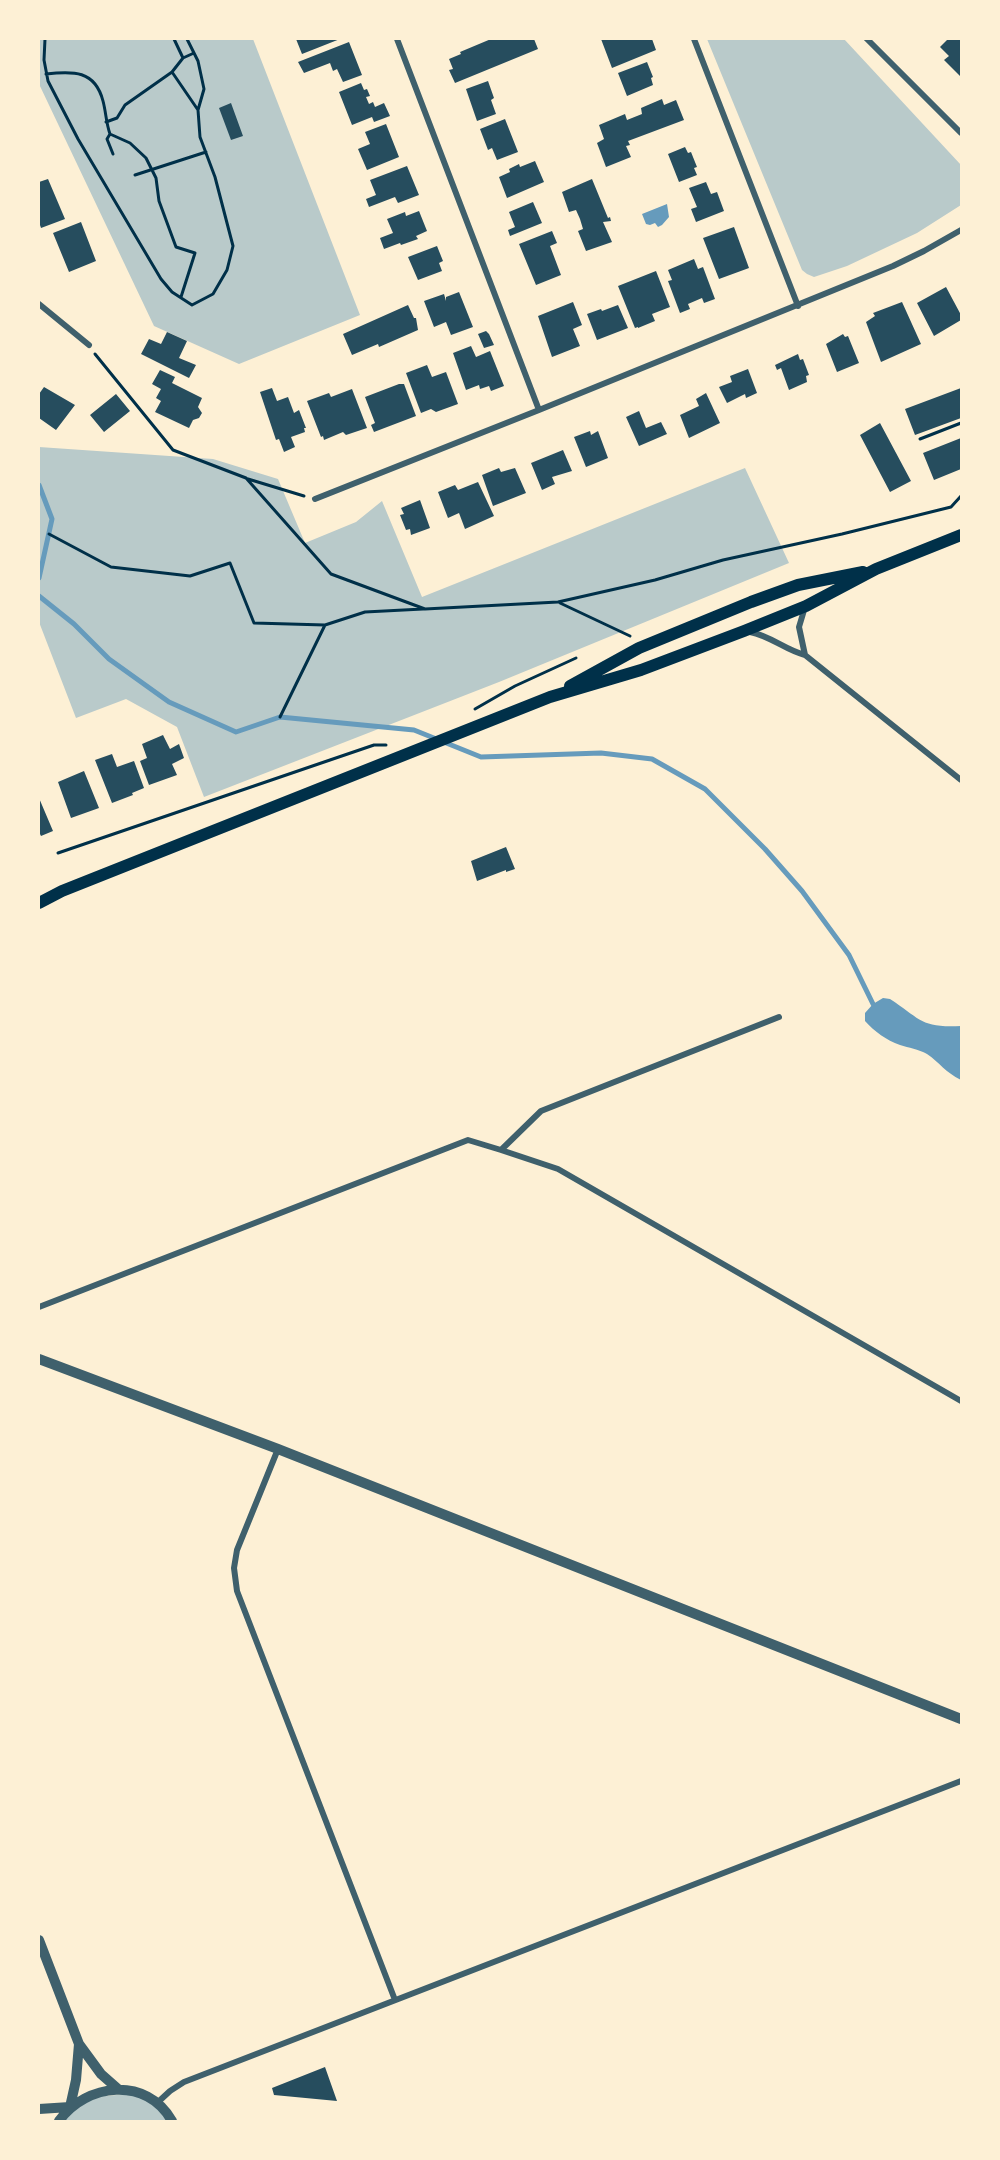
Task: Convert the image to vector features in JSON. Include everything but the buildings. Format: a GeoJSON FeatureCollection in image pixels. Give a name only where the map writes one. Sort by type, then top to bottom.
{"type":"FeatureCollection","features":[{"type":"Feature","properties":{"kind":"main road"},"geometry":{"type":"LineString","coordinates":[[42,899],[550,697],[641,670],[744,631],[806,606],[876,569],[961,535]]}},
{"type":"Feature","properties":{"kind":"main road"},"geometry":{"type":"LineString","coordinates":[[550,697],[639,648],[751,602],[798,585],[876,569]]}},
{"type":"Feature","properties":{"kind":"street"},"geometry":{"type":"LineString","coordinates":[[397,39],[539,410]]}},
{"type":"Feature","properties":{"kind":"street"},"geometry":{"type":"LineString","coordinates":[[694,39],[798,306]]}},
{"type":"Feature","properties":{"kind":"street"},"geometry":{"type":"LineString","coordinates":[[867,39],[961,133]]}},
{"type":"Feature","properties":{"kind":"street"},"geometry":{"type":"LineString","coordinates":[[315,499],[798,306],[893,266],[961,230]]}},
{"type":"Feature","properties":{"kind":"street"},"geometry":{"type":"LineString","coordinates":[[39,304],[88,345]]}},
{"type":"Feature","properties":{"kind":"street"},"geometry":{"type":"LineString","coordinates":[[805,656],[799,627],[806,606]]}},
{"type":"Feature","properties":{"kind":"street"},"geometry":{"type":"LineString","coordinates":[[744,631],[766,636],[792,652],[805,656],[961,780]]}},
{"type":"Feature","properties":{"kind":"street"},"geometry":{"type":"LineString","coordinates":[[501,1150],[541,1111],[779,1017]]}},
{"type":"Feature","properties":{"kind":"street"},"geometry":{"type":"LineString","coordinates":[[39,1307],[468,1140],[558,1169],[961,1401]]}},
{"type":"Feature","properties":{"kind":"street"},"geometry":{"type":"LineString","coordinates":[[39,1359],[278,1449],[961,1719]]}},
{"type":"Feature","properties":{"kind":"street"},"geometry":{"type":"LineString","coordinates":[[278,1449],[237,1550],[234,1568],[237,1591],[395,2000]]}},
{"type":"Feature","properties":{"kind":"street"},"geometry":{"type":"LineString","coordinates":[[157,2103],[184,2082],[961,1781]]}},
{"type":"Feature","properties":{"kind":"street"},"geometry":{"type":"LineString","coordinates":[[39,1940],[79,2044],[101,2074],[118,2089]]}},
{"type":"Feature","properties":{"kind":"street"},"geometry":{"type":"LineString","coordinates":[[70,2107],[76,2080],[79,2044]]}},
{"type":"Feature","properties":{"kind":"street"},"geometry":{"type":"LineString","coordinates":[[59,2121],[70,2107],[83,2098],[97,2092],[118,2089],[139,2093],[157,2103],[172,2121]]}},
{"type":"Feature","properties":{"kind":"street"},"geometry":{"type":"LineString","coordinates":[[39,2109],[70,2107]]}},
{"type":"Feature","properties":{"kind":"path"},"geometry":{"type":"LineString","coordinates":[[45,39],[46,74],[78,139],[161,279],[192,305],[213,294],[227,270],[233,246],[220,194],[200,137],[198,110],[204,89],[202,74],[187,39]]}},
{"type":"Feature","properties":{"kind":"path"},"geometry":{"type":"LineString","coordinates":[[174,39],[183,58]]}},
{"type":"Feature","properties":{"kind":"path"},"geometry":{"type":"LineString","coordinates":[[106,122],[117,118],[125,105],[172,72],[183,58],[194,52]]}},
{"type":"Feature","properties":{"kind":"path"},"geometry":{"type":"LineString","coordinates":[[46,74],[67,72],[88,77],[100,92],[110,134],[130,143],[146,158],[152,169],[159,201],[177,247],[195,253],[181,297]]}},
{"type":"Feature","properties":{"kind":"path"},"geometry":{"type":"LineString","coordinates":[[172,72],[190,102],[198,110]]}},
{"type":"Feature","properties":{"kind":"path"},"geometry":{"type":"LineString","coordinates":[[110,134],[107,139],[113,154]]}},
{"type":"Feature","properties":{"kind":"path"},"geometry":{"type":"LineString","coordinates":[[135,175],[206,152]]}},
{"type":"Feature","properties":{"kind":"path"},"geometry":{"type":"LineString","coordinates":[[88,345],[173,450],[246,478],[315,499]]}},
{"type":"Feature","properties":{"kind":"path"},"geometry":{"type":"LineString","coordinates":[[920,439],[961,423]]}},
{"type":"Feature","properties":{"kind":"path"},"geometry":{"type":"LineString","coordinates":[[246,478],[331,574],[425,609]]}},
{"type":"Feature","properties":{"kind":"path"},"geometry":{"type":"LineString","coordinates":[[49,534],[111,567],[190,576],[230,562],[254,623],[325,625],[365,612],[558,602],[655,580],[723,560],[951,507],[961,496]]}},
{"type":"Feature","properties":{"kind":"path"},"geometry":{"type":"LineString","coordinates":[[558,602],[632,637]]}},
{"type":"Feature","properties":{"kind":"path"},"geometry":{"type":"LineString","coordinates":[[280,717],[325,625]]}},
{"type":"Feature","properties":{"kind":"path"},"geometry":{"type":"LineString","coordinates":[[468,713],[515,686],[576,658]]}},
{"type":"Feature","properties":{"kind":"path"},"geometry":{"type":"LineString","coordinates":[[58,853],[374,745],[386,745]]}},
{"type":"Feature","properties":{"kind":"shaded area"},"geometry":{"type":"Polygon","coordinates":[[[39,39],[253,39],[360,315],[239,364],[154,326],[39,84],[39,39]]]}},
{"type":"Feature","properties":{"kind":"shaded area"},"geometry":{"type":"Polygon","coordinates":[[[707,39],[844,39],[961,165],[961,205],[917,233],[847,266],[814,277],[807,274],[802,270],[707,39]]]}},
{"type":"Feature","properties":{"kind":"shaded area"},"geometry":{"type":"Polygon","coordinates":[[[39,447],[213,459],[278,479],[305,543],[356,522],[382,501],[422,597],[745,468],[789,563],[499,682],[204,797],[177,727],[126,699],[76,718],[39,622],[39,447]]]}},
{"type":"Feature","properties":{"kind":"shaded area"},"geometry":{"type":"Polygon","coordinates":[[[139,2093],[172,2121],[59,2121],[83,2098],[139,2093]]]}},
{"type":"Feature","properties":{"kind":"water"},"geometry":{"type":"Polygon","coordinates":[[[667,204],[669,217],[662,225],[658,227],[655,223],[646,224],[642,214],[667,204]]]}},
{"type":"Feature","properties":{"kind":"water"},"geometry":{"type":"Polygon","coordinates":[[[883,998],[890,999],[929,1024],[961,1026],[961,1080],[927,1054],[890,1041],[865,1021],[865,1013],[883,998]]]}},
{"type":"Feature","properties":{"kind":"waterway"},"geometry":{"type":"LineString","coordinates":[[39,485],[52,519],[39,578]]}},
{"type":"Feature","properties":{"kind":"waterway"},"geometry":{"type":"LineString","coordinates":[[39,596],[74,624],[109,659],[169,702],[236,732],[280,717],[414,730],[481,757],[601,753],[652,759],[705,789],[765,849],[802,891],[849,955],[873,1004]]}}]}
